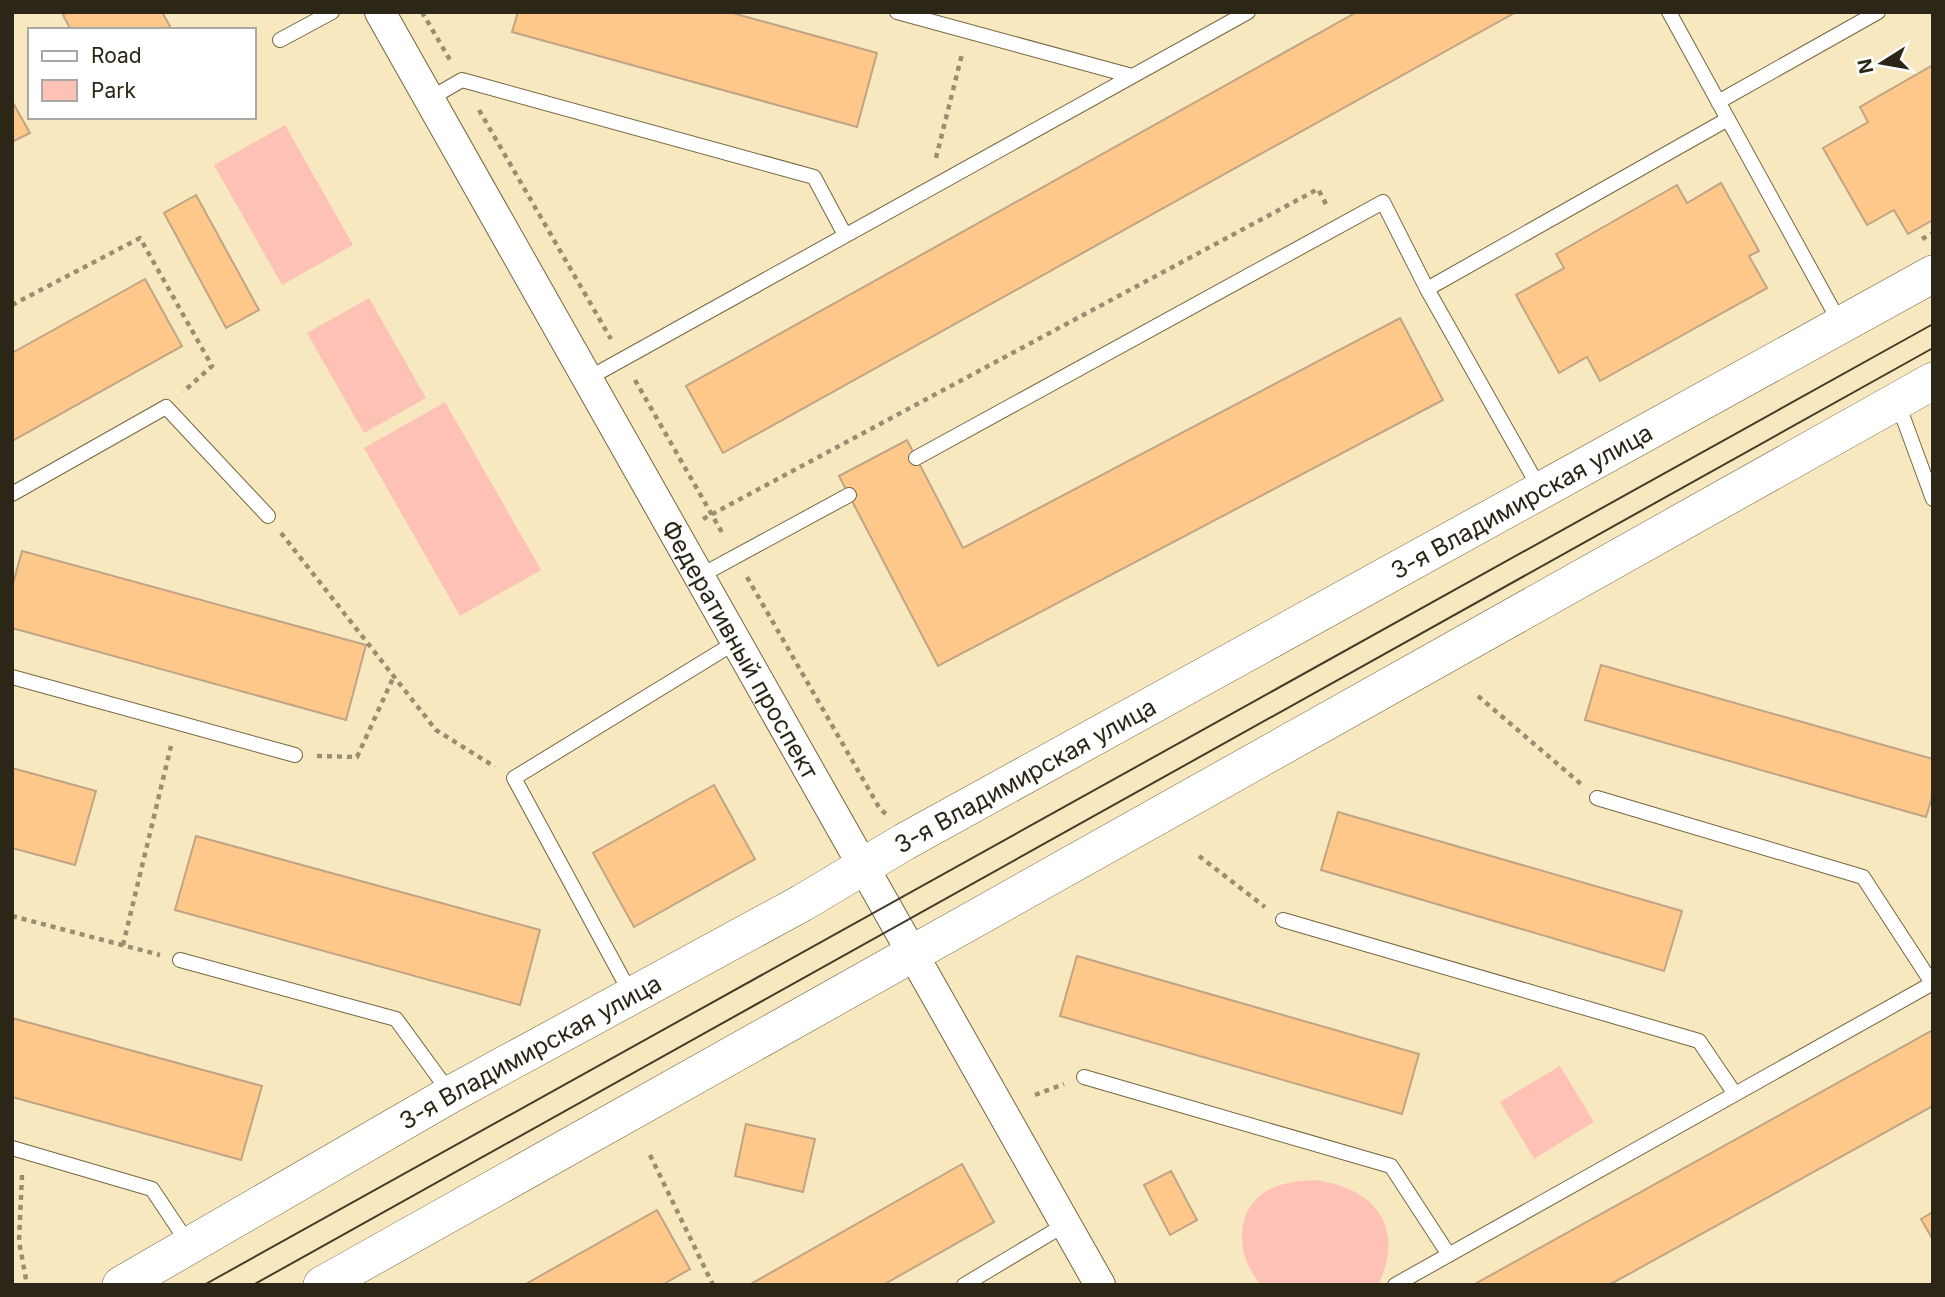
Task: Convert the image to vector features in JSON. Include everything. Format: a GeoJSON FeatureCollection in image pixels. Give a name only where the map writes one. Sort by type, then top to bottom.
{"type":"FeatureCollection","features":[{"type":"Feature","properties":{"kind":"street","name":"Федеративный проспект"},"geometry":{"type":"LineString","coordinates":[[380,12],[1100,1285]]}},
{"type":"Feature","properties":{"kind":"street","name":"3-я Владимирская улица"},"geometry":{"type":"LineString","coordinates":[[121,1285],[451,1094],[1933,274]]}},
{"type":"Feature","properties":{"kind":"street"},"geometry":{"type":"LineString","coordinates":[[322,1285],[1933,382]]}},
{"type":"Feature","properties":{"kind":"lane"},"geometry":{"type":"LineString","coordinates":[[280,40],[332,12]]}},
{"type":"Feature","properties":{"kind":"lane"},"geometry":{"type":"LineString","coordinates":[[897,12],[1132,76]]}},
{"type":"Feature","properties":{"kind":"lane"},"geometry":{"type":"LineString","coordinates":[[587,379],[1248,12]]}},
{"type":"Feature","properties":{"kind":"lane"},"geometry":{"type":"LineString","coordinates":[[1669,12],[1841,325]]}},
{"type":"Feature","properties":{"kind":"lane"},"geometry":{"type":"LineString","coordinates":[[1718,102],[1878,12]]}},
{"type":"Feature","properties":{"kind":"lane"},"geometry":{"type":"LineString","coordinates":[[429,99],[462,80],[814,177],[845,235]]}},
{"type":"Feature","properties":{"kind":"lane"},"geometry":{"type":"LineString","coordinates":[[1427,289],[1728,119]]}},
{"type":"Feature","properties":{"kind":"lane"},"geometry":{"type":"LineString","coordinates":[[916,458],[1383,202],[1427,289],[1541,490]]}},
{"type":"Feature","properties":{"kind":"lane"},"geometry":{"type":"LineString","coordinates":[[1897,401],[1933,499]]}},
{"type":"Feature","properties":{"kind":"lane"},"geometry":{"type":"LineString","coordinates":[[12,494],[166,407],[268,516]]}},
{"type":"Feature","properties":{"kind":"lane"},"geometry":{"type":"LineString","coordinates":[[698,577],[849,495]]}},
{"type":"Feature","properties":{"kind":"lane"},"geometry":{"type":"LineString","coordinates":[[631,995],[514,778],[736,642]]}},
{"type":"Feature","properties":{"kind":"lane"},"geometry":{"type":"LineString","coordinates":[[12,677],[295,755]]}},
{"type":"Feature","properties":{"kind":"lane"},"geometry":{"type":"LineString","coordinates":[[1395,1285],[1932,983],[1863,877],[1597,798]]}},
{"type":"Feature","properties":{"kind":"lane"},"geometry":{"type":"LineString","coordinates":[[1283,920],[1699,1041],[1735,1094]]}},
{"type":"Feature","properties":{"kind":"lane"},"geometry":{"type":"LineString","coordinates":[[180,960],[396,1019],[451,1094]]}},
{"type":"Feature","properties":{"kind":"lane"},"geometry":{"type":"LineString","coordinates":[[1084,1077],[1391,1166],[1449,1255]]}},
{"type":"Feature","properties":{"kind":"lane"},"geometry":{"type":"LineString","coordinates":[[18,1149],[152,1189],[189,1245]]}},
{"type":"Feature","properties":{"kind":"lane"},"geometry":{"type":"LineString","coordinates":[[964,1285],[1066,1224]]}},
{"type":"Feature","properties":{"kind":"path"},"geometry":{"type":"LineString","coordinates":[[422,12],[880,809],[890,817]]}},
{"type":"Feature","properties":{"kind":"path"},"geometry":{"type":"LineString","coordinates":[[928,189],[968,32]]}},
{"type":"Feature","properties":{"kind":"path"},"geometry":{"type":"LineString","coordinates":[[674,535],[1318,189],[1338,227]]}},
{"type":"Feature","properties":{"kind":"path"},"geometry":{"type":"LineString","coordinates":[[12,305],[140,238],[212,366],[166,407]]}},
{"type":"Feature","properties":{"kind":"path"},"geometry":{"type":"LineString","coordinates":[[268,516],[436,730],[514,778]]}},
{"type":"Feature","properties":{"kind":"path"},"geometry":{"type":"LineString","coordinates":[[295,755],[357,758],[394,676]]}},
{"type":"Feature","properties":{"kind":"path"},"geometry":{"type":"LineString","coordinates":[[1478,696],[1597,798]]}},
{"type":"Feature","properties":{"kind":"path"},"geometry":{"type":"LineString","coordinates":[[123,945],[177,723]]}},
{"type":"Feature","properties":{"kind":"path"},"geometry":{"type":"LineString","coordinates":[[1199,856],[1283,920]]}},
{"type":"Feature","properties":{"kind":"path"},"geometry":{"type":"LineString","coordinates":[[12,916],[180,960]]}},
{"type":"Feature","properties":{"kind":"path"},"geometry":{"type":"LineString","coordinates":[[18,1149],[19,1241],[27,1285]]}},
{"type":"Feature","properties":{"kind":"path"},"geometry":{"type":"LineString","coordinates":[[650,1155],[713,1285]]}},
{"type":"Feature","properties":{"kind":"green space"},"geometry":{"type":"Polygon","coordinates":[[[285,125],[353,245],[282,285],[214,165],[285,125]]]}},
{"type":"Feature","properties":{"kind":"green space"},"geometry":{"type":"Polygon","coordinates":[[[369,298],[426,398],[364,433],[307,333],[369,298]]]}},
{"type":"Feature","properties":{"kind":"green space"},"geometry":{"type":"Polygon","coordinates":[[[445,402],[541,570],[460,616],[364,448],[445,402]]]}},
{"type":"Feature","properties":{"kind":"green space"},"geometry":{"type":"Polygon","coordinates":[[[1560,1066],[1594,1122],[1534,1159],[1500,1102],[1560,1066]]]}},
{"type":"Feature","properties":{"kind":"green space"},"geometry":{"type":"Polygon","coordinates":[[[1314,1180],[1353,1191],[1368,1200],[1379,1212],[1389,1243],[1379,1283],[1261,1285],[1252,1273],[1242,1245],[1242,1231],[1251,1205],[1275,1187],[1314,1180]]]}},
{"type":"Feature","properties":{"kind":"building"},"geometry":{"type":"Polygon","coordinates":[[[68,12],[162,12],[171,28],[70,28],[63,15],[68,12]]]}},
{"type":"Feature","properties":{"kind":"building"},"geometry":{"type":"Polygon","coordinates":[[[518,12],[729,12],[877,53],[857,127],[512,32],[518,12]]]}},
{"type":"Feature","properties":{"kind":"building"},"geometry":{"type":"Polygon","coordinates":[[[1357,12],[1516,12],[723,453],[686,386],[1357,12]]]}},
{"type":"Feature","properties":{"kind":"building"},"geometry":{"type":"Polygon","coordinates":[[[1933,65],[1933,220],[1908,234],[1894,210],[1867,225],[1823,148],[1868,122],[1860,107],[1933,65]]]}},
{"type":"Feature","properties":{"kind":"building"},"geometry":{"type":"Polygon","coordinates":[[[12,101],[30,133],[12,142],[12,101]]]}},
{"type":"Feature","properties":{"kind":"building"},"geometry":{"type":"Polygon","coordinates":[[[1721,183],[1759,251],[1749,256],[1767,288],[1600,381],[1587,357],[1559,373],[1516,295],[1564,268],[1556,254],[1677,185],[1687,203],[1721,183]]]}},
{"type":"Feature","properties":{"kind":"building"},"geometry":{"type":"Polygon","coordinates":[[[196,195],[259,310],[226,328],[164,213],[196,195]]]}},
{"type":"Feature","properties":{"kind":"building"},"geometry":{"type":"Polygon","coordinates":[[[145,279],[182,346],[12,441],[12,353],[145,279]]]}},
{"type":"Feature","properties":{"kind":"building"},"geometry":{"type":"Polygon","coordinates":[[[1400,318],[1443,400],[938,666],[839,476],[907,440],[963,548],[1400,318]]]}},
{"type":"Feature","properties":{"kind":"building"},"geometry":{"type":"Polygon","coordinates":[[[22,551],[366,645],[346,720],[12,628],[12,587],[22,551]]]}},
{"type":"Feature","properties":{"kind":"building"},"geometry":{"type":"Polygon","coordinates":[[[1601,665],[1933,759],[1933,794],[1926,817],[1585,720],[1601,665]]]}},
{"type":"Feature","properties":{"kind":"building"},"geometry":{"type":"Polygon","coordinates":[[[12,768],[96,791],[75,865],[12,848],[12,768]]]}},
{"type":"Feature","properties":{"kind":"building"},"geometry":{"type":"Polygon","coordinates":[[[714,785],[755,859],[634,927],[593,853],[714,785]]]}},
{"type":"Feature","properties":{"kind":"building"},"geometry":{"type":"Polygon","coordinates":[[[1338,812],[1682,911],[1664,971],[1321,870],[1338,812]]]}},
{"type":"Feature","properties":{"kind":"building"},"geometry":{"type":"Polygon","coordinates":[[[196,836],[540,930],[520,1005],[175,910],[196,836]]]}},
{"type":"Feature","properties":{"kind":"building"},"geometry":{"type":"Polygon","coordinates":[[[1077,956],[1419,1054],[1402,1114],[1060,1016],[1077,956]]]}},
{"type":"Feature","properties":{"kind":"building"},"geometry":{"type":"Polygon","coordinates":[[[12,1018],[262,1086],[241,1160],[12,1097],[12,1018]]]}},
{"type":"Feature","properties":{"kind":"building"},"geometry":{"type":"Polygon","coordinates":[[[1933,1030],[1933,1106],[1609,1285],[1473,1285],[1933,1030]]]}},
{"type":"Feature","properties":{"kind":"building"},"geometry":{"type":"Polygon","coordinates":[[[746,1124],[815,1139],[803,1192],[735,1176],[746,1124]]]}},
{"type":"Feature","properties":{"kind":"building"},"geometry":{"type":"Polygon","coordinates":[[[962,1164],[994,1222],[883,1285],[749,1285],[962,1164]]]}},
{"type":"Feature","properties":{"kind":"building"},"geometry":{"type":"Polygon","coordinates":[[[1171,1171],[1197,1220],[1170,1235],[1144,1185],[1171,1171]]]}},
{"type":"Feature","properties":{"kind":"building"},"geometry":{"type":"Polygon","coordinates":[[[657,1210],[690,1269],[662,1285],[524,1285],[657,1210]]]}},
{"type":"Feature","properties":{"kind":"building"},"geometry":{"type":"Polygon","coordinates":[[[1933,1212],[1933,1240],[1921,1219],[1933,1212]]]}},
{"type":"Feature","properties":{"kind":"tram line"},"geometry":{"type":"LineString","coordinates":[[204,1285],[1933,324]]}},
{"type":"Feature","properties":{"kind":"tram line"},"geometry":{"type":"LineString","coordinates":[[253,1285],[1933,348]]}}]}
